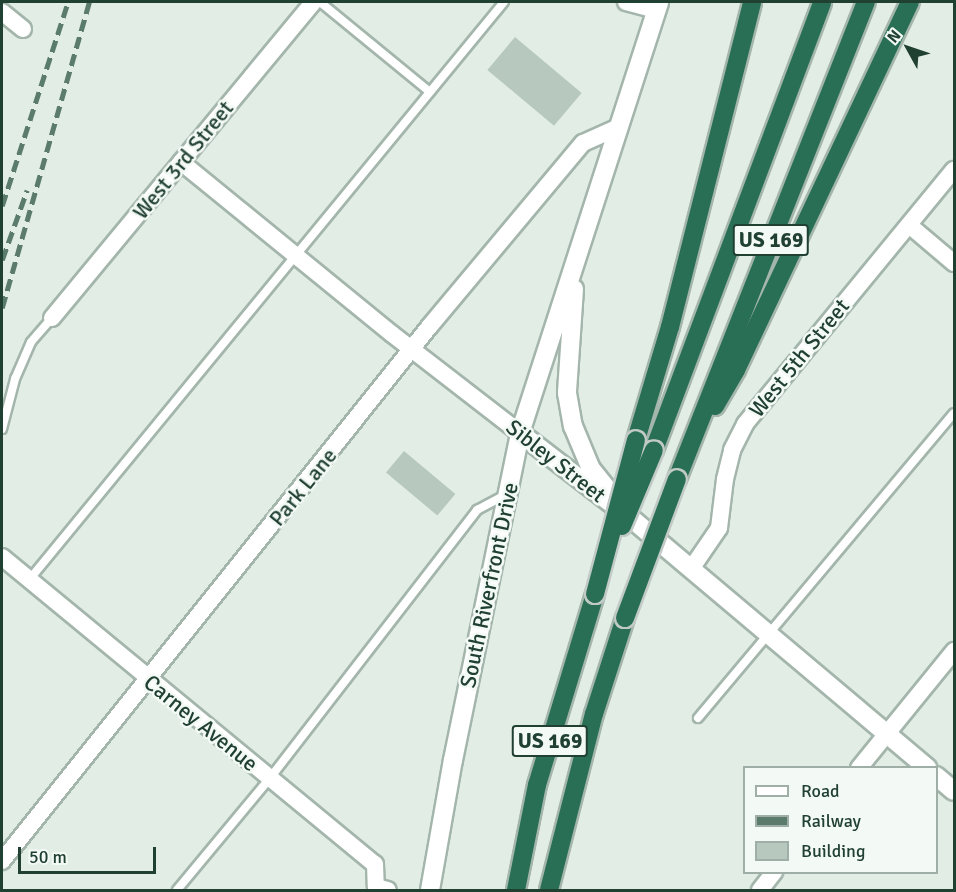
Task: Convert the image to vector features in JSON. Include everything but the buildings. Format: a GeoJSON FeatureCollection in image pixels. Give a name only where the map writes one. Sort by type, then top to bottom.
{"type":"FeatureCollection","features":[{"type":"Feature","properties":{"kind":"highway"},"geometry":{"type":"LineString","coordinates":[[595,594],[636,440],[670,327],[752,2]]}},
{"type":"Feature","properties":{"kind":"highway","name":"US 169"},"geometry":{"type":"LineString","coordinates":[[516,891],[537,785],[595,594],[654,450],[822,2]]}},
{"type":"Feature","properties":{"kind":"highway","name":"US 169"},"geometry":{"type":"LineString","coordinates":[[549,891],[594,714],[625,618],[685,457],[866,2]]}},
{"type":"Feature","properties":{"kind":"highway"},"geometry":{"type":"LineString","coordinates":[[685,457],[736,370],[910,2]]}},
{"type":"Feature","properties":{"kind":"main road","name":"South Riverfront Drive"},"geometry":{"type":"LineString","coordinates":[[430,891],[453,760],[520,433],[657,4]]}},
{"type":"Feature","properties":{"kind":"main road"},"geometry":{"type":"LineString","coordinates":[[578,252],[567,361],[567,393],[573,426],[591,469],[633,520]]}},
{"type":"Feature","properties":{"kind":"main road","name":"Sibley Street"},"geometry":{"type":"LineString","coordinates":[[520,433],[633,520],[925,766]]}},
{"type":"Feature","properties":{"kind":"main road"},"geometry":{"type":"LineString","coordinates":[[938,778],[954,791]]}},
{"type":"Feature","properties":{"kind":"street","name":"West 3rd Street"},"geometry":{"type":"LineString","coordinates":[[52,318],[313,2]]}},
{"type":"Feature","properties":{"kind":"street"},"geometry":{"type":"LineString","coordinates":[[626,2],[657,4]]}},
{"type":"Feature","properties":{"kind":"street"},"geometry":{"type":"LineString","coordinates":[[2,12],[23,29]]}},
{"type":"Feature","properties":{"kind":"street","name":"Park Lane"},"geometry":{"type":"LineString","coordinates":[[2,861],[413,350],[429,327],[583,143],[616,128]]}},
{"type":"Feature","properties":{"kind":"street","name":"Sibley Street"},"geometry":{"type":"LineString","coordinates":[[181,162],[295,256],[520,433]]}},
{"type":"Feature","properties":{"kind":"street","name":"West 5th Street"},"geometry":{"type":"LineString","coordinates":[[691,569],[719,528],[729,460],[745,424],[954,170]]}},
{"type":"Feature","properties":{"kind":"street"},"geometry":{"type":"LineString","coordinates":[[909,225],[954,263]]}},
{"type":"Feature","properties":{"kind":"street","name":"Carney Avenue"},"geometry":{"type":"LineString","coordinates":[[2,557],[147,679],[375,864],[379,889]]}},
{"type":"Feature","properties":{"kind":"street"},"geometry":{"type":"LineString","coordinates":[[862,766],[954,651]]}},
{"type":"Feature","properties":{"kind":"street"},"geometry":{"type":"LineString","coordinates":[[760,891],[773,874]]}},
{"type":"Feature","properties":{"kind":"lane"},"geometry":{"type":"LineString","coordinates":[[320,2],[430,92]]}},
{"type":"Feature","properties":{"kind":"lane"},"geometry":{"type":"LineString","coordinates":[[29,580],[504,2]]}},
{"type":"Feature","properties":{"kind":"lane"},"geometry":{"type":"LineString","coordinates":[[2,429],[15,379],[31,342],[52,318]]}},
{"type":"Feature","properties":{"kind":"lane"},"geometry":{"type":"LineString","coordinates":[[698,718],[954,413]]}},
{"type":"Feature","properties":{"kind":"lane"},"geometry":{"type":"LineString","coordinates":[[177,891],[270,778],[477,510],[508,494]]}},
{"type":"Feature","properties":{"kind":"railway"},"geometry":{"type":"LineString","coordinates":[[2,206],[68,2]]}},
{"type":"Feature","properties":{"kind":"railway"},"geometry":{"type":"LineString","coordinates":[[2,308],[89,2]]}},
{"type":"Feature","properties":{"kind":"railway"},"geometry":{"type":"LineString","coordinates":[[2,260],[27,190]]}}]}
